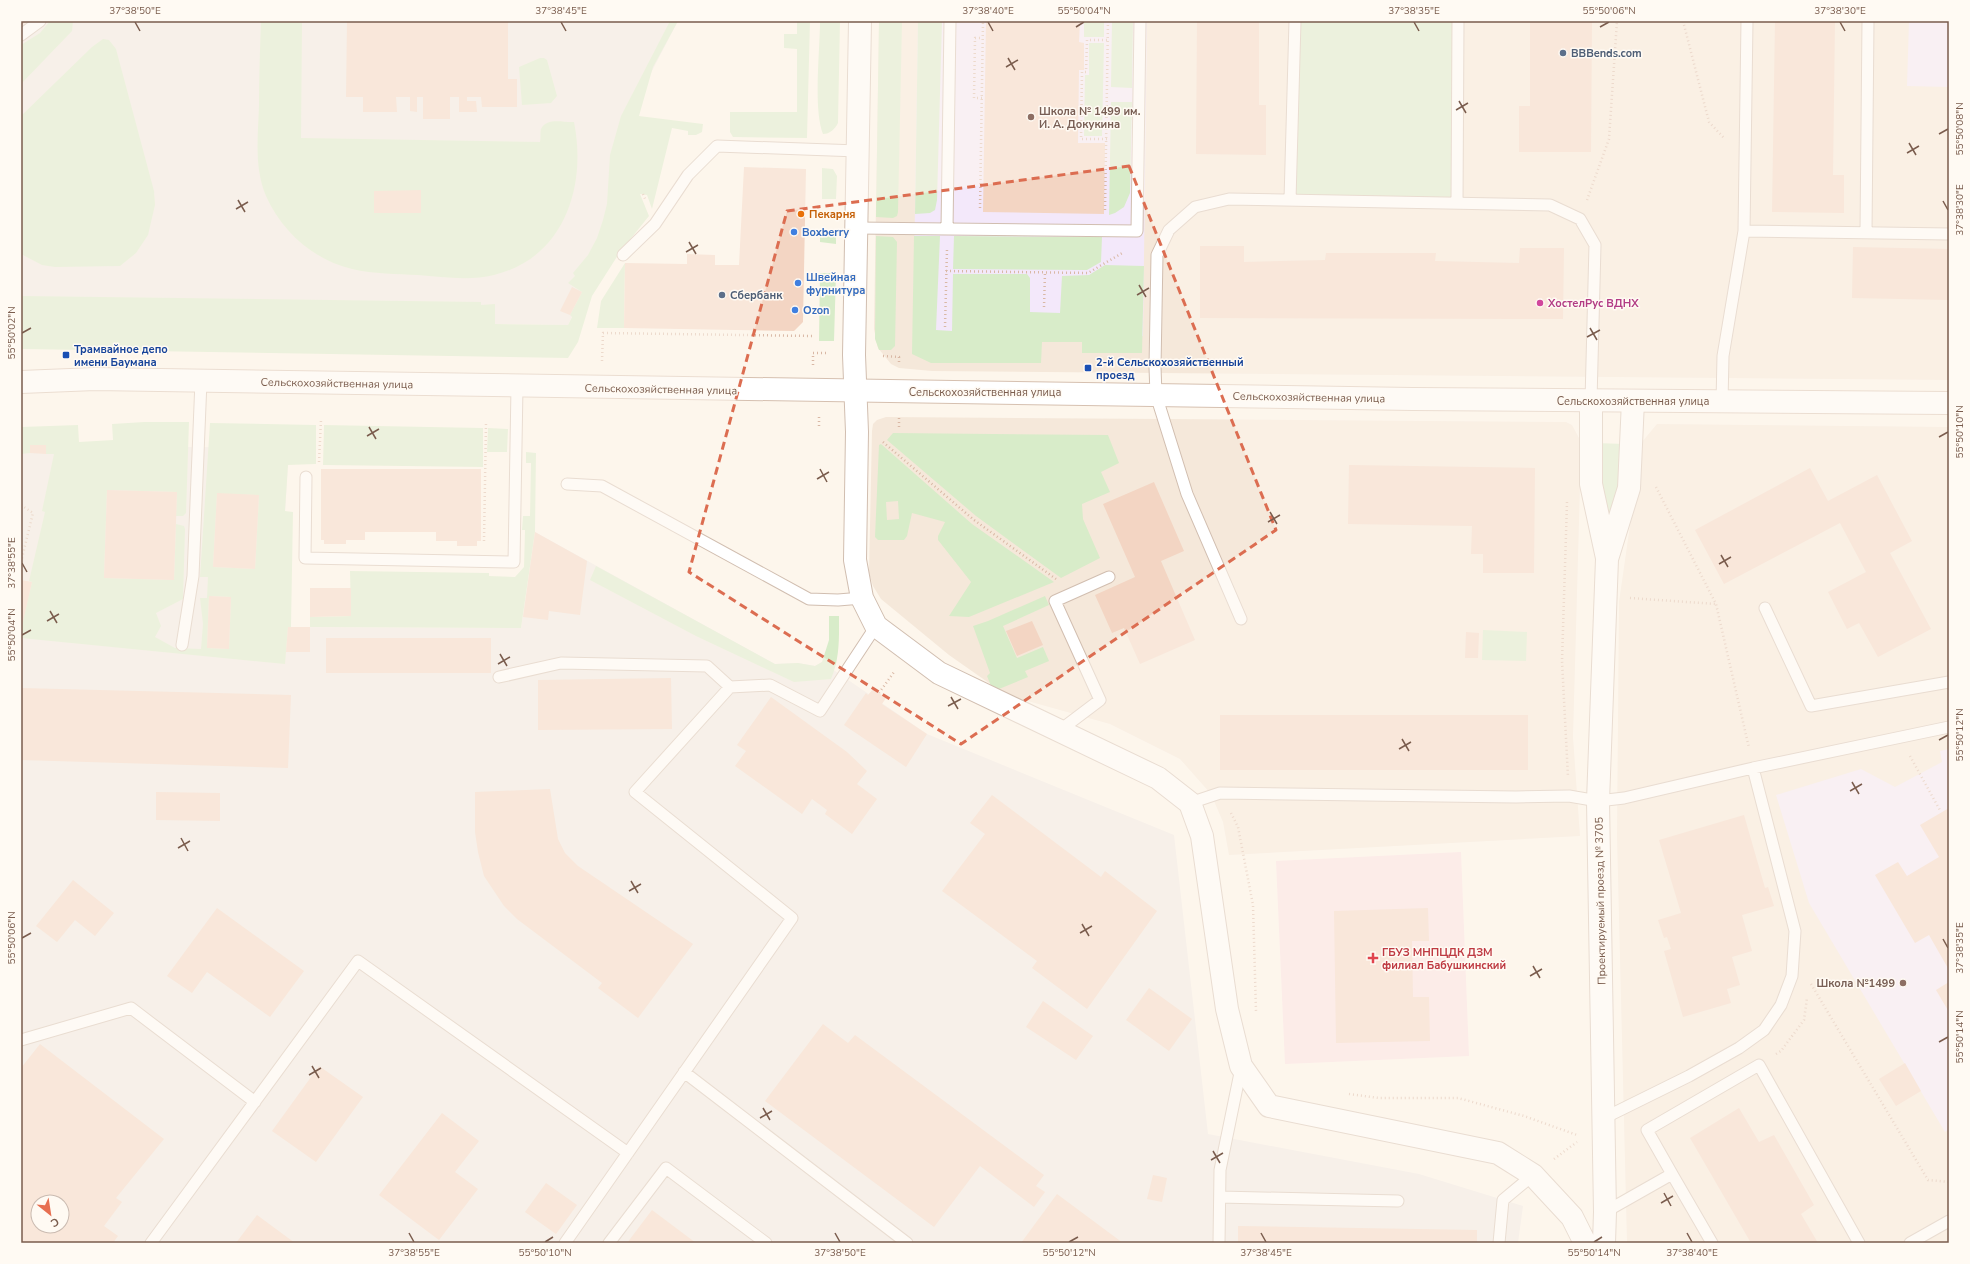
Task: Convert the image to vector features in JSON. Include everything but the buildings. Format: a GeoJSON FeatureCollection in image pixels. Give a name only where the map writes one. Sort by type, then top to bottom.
{"type":"FeatureCollection","features":[{"type":"Feature","properties":{"kind":"street"},"geometry":{"type":"LineString","coordinates":[[860,21],[856,228],[855,560],[862,598],[876,626],[939,673],[1158,778],[1190,803],[1202,836],[1228,1008],[1241,1066],[1269,1106],[1498,1153],[1533,1175],[1572,1217],[1585,1243]]}},
{"type":"Feature","properties":{"kind":"street","name":"Сельскохозяйственная улица"},"geometry":{"type":"LineString","coordinates":[[21,382],[95,379],[200,380],[517,387],[1591,401],[1949,403]]}},
{"type":"Feature","properties":{"kind":"street","name":"Проектируемый проезд № 3705"},"geometry":{"type":"LineString","coordinates":[[1591,401],[1591,484],[1607,559],[1598,802],[1606,1212],[1604,1243]]}},
{"type":"Feature","properties":{"kind":"street","name":"Проектируемый проезд № 3705"},"geometry":{"type":"LineString","coordinates":[[1607,559],[1629,488],[1633,401]]}},
{"type":"Feature","properties":{"kind":"lane"},"geometry":{"type":"LineString","coordinates":[[21,36],[40,21]]}},
{"type":"Feature","properties":{"kind":"lane"},"geometry":{"type":"LineString","coordinates":[[947,229],[950,21]]}},
{"type":"Feature","properties":{"kind":"lane"},"geometry":{"type":"LineString","coordinates":[[856,228],[1137,231],[1140,21]]}},
{"type":"Feature","properties":{"kind":"lane"},"geometry":{"type":"LineString","coordinates":[[1290,200],[1295,21]]}},
{"type":"Feature","properties":{"kind":"lane"},"geometry":{"type":"LineString","coordinates":[[1457,202],[1458,21]]}},
{"type":"Feature","properties":{"kind":"lane"},"geometry":{"type":"LineString","coordinates":[[1722,402],[1723,356],[1744,231],[1747,21]]}},
{"type":"Feature","properties":{"kind":"lane"},"geometry":{"type":"LineString","coordinates":[[1866,232],[1868,21]]}},
{"type":"Feature","properties":{"kind":"lane"},"geometry":{"type":"LineString","coordinates":[[623,255],[655,224],[688,175],[716,146],[858,150]]}},
{"type":"Feature","properties":{"kind":"lane"},"geometry":{"type":"LineString","coordinates":[[1241,620],[1187,494],[1156,395],[1157,255],[1169,230],[1195,207],[1229,199],[1457,202],[1550,205],[1580,219],[1595,245],[1591,401]]}},
{"type":"Feature","properties":{"kind":"lane"},"geometry":{"type":"LineString","coordinates":[[1744,231],[1949,234]]}},
{"type":"Feature","properties":{"kind":"lane"},"geometry":{"type":"LineString","coordinates":[[182,645],[193,576],[200,380]]}},
{"type":"Feature","properties":{"kind":"lane"},"geometry":{"type":"LineString","coordinates":[[306,477],[305,558],[514,562],[517,387]]}},
{"type":"Feature","properties":{"kind":"lane"},"geometry":{"type":"LineString","coordinates":[[567,484],[602,486],[810,599],[838,600],[862,598]]}},
{"type":"Feature","properties":{"kind":"lane"},"geometry":{"type":"LineString","coordinates":[[1059,731],[1100,700],[1055,601],[1109,577]]}},
{"type":"Feature","properties":{"kind":"lane"},"geometry":{"type":"LineString","coordinates":[[1765,608],[1811,706],[1949,682]]}},
{"type":"Feature","properties":{"kind":"lane"},"geometry":{"type":"LineString","coordinates":[[565,1243],[792,918],[635,792],[730,687],[770,685],[820,711],[876,626]]}},
{"type":"Feature","properties":{"kind":"lane"},"geometry":{"type":"LineString","coordinates":[[499,677],[561,663],[707,666],[730,687]]}},
{"type":"Feature","properties":{"kind":"lane"},"geometry":{"type":"LineString","coordinates":[[1190,803],[1220,793],[1516,797],[1569,796],[1598,802],[1624,798],[1753,768],[1949,727]]}},
{"type":"Feature","properties":{"kind":"lane"},"geometry":{"type":"LineString","coordinates":[[1604,1118],[1689,1076],[1739,1048],[1764,1030],[1780,1005],[1792,976],[1795,932],[1753,768]]}},
{"type":"Feature","properties":{"kind":"lane"},"geometry":{"type":"LineString","coordinates":[[151,1243],[358,962],[628,1152]]}},
{"type":"Feature","properties":{"kind":"lane"},"geometry":{"type":"LineString","coordinates":[[21,1040],[131,1008],[255,1102]]}},
{"type":"Feature","properties":{"kind":"lane"},"geometry":{"type":"LineString","coordinates":[[1712,1243],[1647,1130],[1759,1065],[1859,1243]]}},
{"type":"Feature","properties":{"kind":"lane"},"geometry":{"type":"LineString","coordinates":[[1219,1243],[1220,1170],[1241,1066]]}},
{"type":"Feature","properties":{"kind":"lane"},"geometry":{"type":"LineString","coordinates":[[684,1072],[907,1243]]}},
{"type":"Feature","properties":{"kind":"lane"},"geometry":{"type":"LineString","coordinates":[[609,1243],[666,1168],[766,1243]]}},
{"type":"Feature","properties":{"kind":"lane"},"geometry":{"type":"LineString","coordinates":[[1606,1212],[1672,1174]]}},
{"type":"Feature","properties":{"kind":"lane"},"geometry":{"type":"LineString","coordinates":[[1499,1243],[1504,1200],[1533,1175]]}},
{"type":"Feature","properties":{"kind":"lane"},"geometry":{"type":"LineString","coordinates":[[1220,1197],[1398,1201]]}},
{"type":"Feature","properties":{"kind":"lane"},"geometry":{"type":"LineString","coordinates":[[1910,1243],[1949,1221]]}},
{"type":"Feature","properties":{"kind":"path"},"geometry":{"type":"LineString","coordinates":[[980,229],[983,21]]}},
{"type":"Feature","properties":{"kind":"path"},"geometry":{"type":"LineString","coordinates":[[1105,231],[1108,21]]}},
{"type":"Feature","properties":{"kind":"path"},"geometry":{"type":"LineString","coordinates":[[1580,219],[1609,139],[1617,21]]}},
{"type":"Feature","properties":{"kind":"path"},"geometry":{"type":"LineString","coordinates":[[1684,21],[1708,122],[1746,160]]}},
{"type":"Feature","properties":{"kind":"path"},"geometry":{"type":"LineString","coordinates":[[982,38],[975,38],[974,98],[982,98]]}},
{"type":"Feature","properties":{"kind":"path"},"geometry":{"type":"LineString","coordinates":[[1107,139],[1081,139],[1081,132],[1082,72],[1086,72],[1087,40],[1108,40]]}},
{"type":"Feature","properties":{"kind":"path"},"geometry":{"type":"LineString","coordinates":[[945,327],[947,229]]}},
{"type":"Feature","properties":{"kind":"path"},"geometry":{"type":"LineString","coordinates":[[946,271],[1088,272],[1137,245],[1137,231]]}},
{"type":"Feature","properties":{"kind":"path"},"geometry":{"type":"LineString","coordinates":[[1044,307],[1045,272]]}},
{"type":"Feature","properties":{"kind":"path"},"geometry":{"type":"LineString","coordinates":[[602,362],[603,333],[813,336]]}},
{"type":"Feature","properties":{"kind":"path"},"geometry":{"type":"LineString","coordinates":[[813,365],[813,353],[828,353]]}},
{"type":"Feature","properties":{"kind":"path"},"geometry":{"type":"LineString","coordinates":[[883,356],[899,357],[899,368]]}},
{"type":"Feature","properties":{"kind":"path"},"geometry":{"type":"LineString","coordinates":[[819,417],[819,427]]}},
{"type":"Feature","properties":{"kind":"path"},"geometry":{"type":"LineString","coordinates":[[899,417],[899,427]]}},
{"type":"Feature","properties":{"kind":"path"},"geometry":{"type":"LineString","coordinates":[[306,477],[319,466],[321,420]]}},
{"type":"Feature","properties":{"kind":"path"},"geometry":{"type":"LineString","coordinates":[[484,562],[486,423]]}},
{"type":"Feature","properties":{"kind":"path"},"geometry":{"type":"LineString","coordinates":[[880,440],[974,520],[1062,583]]}},
{"type":"Feature","properties":{"kind":"path"},"geometry":{"type":"LineString","coordinates":[[1654,483],[1716,604],[1753,768]]}},
{"type":"Feature","properties":{"kind":"path"},"geometry":{"type":"LineString","coordinates":[[21,506],[33,513],[21,562]]}},
{"type":"Feature","properties":{"kind":"path"},"geometry":{"type":"LineString","coordinates":[[1630,605],[1631,590]]}},
{"type":"Feature","properties":{"kind":"path"},"geometry":{"type":"LineString","coordinates":[[1630,598],[1716,604]]}},
{"type":"Feature","properties":{"kind":"path"},"geometry":{"type":"LineString","coordinates":[[1920,773],[1941,812]]}},
{"type":"Feature","properties":{"kind":"path"},"geometry":{"type":"LineString","coordinates":[[1220,793],[1238,827],[1252,905],[1256,1013]]}},
{"type":"Feature","properties":{"kind":"path"},"geometry":{"type":"LineString","coordinates":[[1808,989],[1810,982],[1928,1180],[1949,1182]]}},
{"type":"Feature","properties":{"kind":"path"},"geometry":{"type":"LineString","coordinates":[[1781,1051],[1804,1020],[1807,997]]}},
{"type":"Feature","properties":{"kind":"path"},"geometry":{"type":"LineString","coordinates":[[1341,1093],[1379,1098],[1458,1098],[1524,1116],[1584,1138]]}},
{"type":"Feature","properties":{"kind":"highlighted area"},"geometry":{"type":"Polygon","coordinates":[[[1129,166],[1276,530],[961,744],[689,572],[787,211],[1129,166]]]}},
{"type":"Feature","properties":{"kind":"shaded area"},"geometry":{"type":"Polygon","coordinates":[[[21,21],[678,21],[627,119],[619,216],[568,325],[21,318],[21,21]]]}},
{"type":"Feature","properties":{"kind":"shaded area"},"geometry":{"type":"Polygon","coordinates":[[[879,21],[1949,21],[1949,380],[932,371],[899,368],[891,364],[878,348],[874,329],[879,21]]]}},
{"type":"Feature","properties":{"kind":"shaded area","name":"Школа № 1499 им. И. А. Докукина"},"geometry":{"type":"Polygon","coordinates":[[[918,21],[1147,21],[1143,336],[913,331],[918,21]]]}},
{"type":"Feature","properties":{"kind":"shaded area"},"geometry":{"type":"Polygon","coordinates":[[[1909,21],[1949,21],[1949,87],[1907,86],[1909,21]]]}},
{"type":"Feature","properties":{"kind":"shaded area"},"geometry":{"type":"Polygon","coordinates":[[[886,417],[1566,422],[1572,425],[1579,438],[1581,450],[1573,737],[1580,836],[1229,855],[1223,822],[1211,794],[1180,759],[1110,724],[1006,695],[949,655],[881,599],[873,586],[869,573],[872,431],[873,424],[877,420],[886,417]]]}},
{"type":"Feature","properties":{"kind":"shaded area"},"geometry":{"type":"Polygon","coordinates":[[[1657,424],[1949,427],[1949,1243],[1627,1243],[1617,836],[1619,602],[1642,442],[1657,424]]]}},
{"type":"Feature","properties":{"kind":"shaded area"},"geometry":{"type":"Polygon","coordinates":[[[21,445],[289,448],[278,626],[521,628],[535,532],[775,664],[798,663],[815,666],[822,662],[927,734],[1174,835],[1208,1134],[1419,1174],[1523,1206],[1518,1243],[21,1243],[21,445]]]}},
{"type":"Feature","properties":{"kind":"shaded area","name":"Школа №1499"},"geometry":{"type":"Polygon","coordinates":[[[1949,749],[1949,1129],[1945,1132],[1809,903],[1776,795],[1861,769],[1895,787],[1942,762],[1940,751],[1949,749]]]}},
{"type":"Feature","properties":{"kind":"shaded area","name":"ГБУЗ МНПЦДК ДЗМ филиал Бабушкинский"},"geometry":{"type":"Polygon","coordinates":[[[1461,852],[1469,1056],[1285,1064],[1276,861],[1461,852]]]}},
{"type":"Feature","properties":{"kind":"green space"},"geometry":{"type":"Polygon","coordinates":[[[50,21],[73,21],[72,31],[21,84],[21,45],[40,33],[50,21]]]}},
{"type":"Feature","properties":{"kind":"green space"},"geometry":{"type":"Polygon","coordinates":[[[261,21],[292,21],[302,23],[301,138],[540,142],[541,129],[547,123],[556,121],[574,122],[577,147],[577,171],[573,194],[565,216],[554,236],[538,253],[518,266],[494,275],[475,278],[385,274],[360,271],[338,265],[325,259],[301,243],[290,233],[281,221],[266,196],[262,185],[258,163],[261,21]]]}},
{"type":"Feature","properties":{"kind":"green space"},"geometry":{"type":"Polygon","coordinates":[[[670,21],[678,21],[653,67],[639,116],[703,124],[702,132],[696,135],[688,135],[688,131],[672,128],[652,209],[647,195],[640,194],[649,216],[620,252],[592,296],[578,342],[568,358],[21,349],[21,296],[481,302],[481,305],[495,304],[495,324],[568,325],[572,317],[570,315],[582,292],[568,283],[575,276],[573,273],[588,255],[597,238],[603,220],[607,204],[610,155],[621,116],[670,21]]]}},
{"type":"Feature","properties":{"kind":"green space"},"geometry":{"type":"Polygon","coordinates":[[[797,21],[810,21],[807,138],[733,137],[730,132],[730,112],[797,112],[797,49],[784,48],[784,34],[797,34],[797,21]]]}},
{"type":"Feature","properties":{"kind":"green space"},"geometry":{"type":"Polygon","coordinates":[[[820,21],[840,21],[838,123],[832,131],[823,134],[818,110],[820,21]]]}},
{"type":"Feature","properties":{"kind":"green space"},"geometry":{"type":"Polygon","coordinates":[[[879,21],[902,21],[898,212],[897,216],[893,218],[876,217],[879,21]]]}},
{"type":"Feature","properties":{"kind":"green space"},"geometry":{"type":"Polygon","coordinates":[[[918,21],[942,21],[937,200],[935,210],[930,213],[915,214],[918,21]]]}},
{"type":"Feature","properties":{"kind":"green space"},"geometry":{"type":"Polygon","coordinates":[[[1084,21],[1104,21],[1104,37],[1084,37],[1084,21]]]}},
{"type":"Feature","properties":{"kind":"green space"},"geometry":{"type":"Polygon","coordinates":[[[1112,21],[1133,21],[1132,88],[1111,87],[1112,21]]]}},
{"type":"Feature","properties":{"kind":"green space"},"geometry":{"type":"Polygon","coordinates":[[[1295,21],[1458,21],[1457,202],[1290,200],[1295,21]]]}},
{"type":"Feature","properties":{"kind":"green space"},"geometry":{"type":"Polygon","coordinates":[[[103,39],[109,40],[116,49],[154,191],[155,205],[148,235],[136,253],[120,266],[55,267],[42,265],[21,254],[21,116],[92,47],[103,39]]]}},
{"type":"Feature","properties":{"kind":"green space"},"geometry":{"type":"Polygon","coordinates":[[[1089,43],[1104,43],[1102,136],[1084,136],[1085,75],[1089,75],[1089,43]]]}},
{"type":"Feature","properties":{"kind":"green space"},"geometry":{"type":"Polygon","coordinates":[[[540,58],[547,60],[557,96],[551,103],[522,105],[519,67],[540,58]]]}},
{"type":"Feature","properties":{"kind":"green space"},"geometry":{"type":"Polygon","coordinates":[[[1111,102],[1132,102],[1130,193],[1124,207],[1109,215],[1111,102]]]}},
{"type":"Feature","properties":{"kind":"green space"},"geometry":{"type":"Polygon","coordinates":[[[822,168],[833,169],[837,176],[836,199],[822,199],[822,168]]]}},
{"type":"Feature","properties":{"kind":"green space"},"geometry":{"type":"Polygon","coordinates":[[[820,231],[836,231],[836,244],[820,242],[820,231]]]}},
{"type":"Feature","properties":{"kind":"green space"},"geometry":{"type":"Polygon","coordinates":[[[876,236],[893,237],[897,242],[895,346],[891,350],[879,350],[875,339],[876,236]]]}},
{"type":"Feature","properties":{"kind":"green space"},"geometry":{"type":"Polygon","coordinates":[[[914,236],[940,236],[936,330],[952,331],[953,274],[1027,274],[1030,278],[1030,312],[1060,313],[1062,276],[1089,275],[1105,265],[1144,266],[1142,353],[1082,353],[1082,342],[1042,342],[1041,363],[931,363],[912,354],[914,236]]]}},
{"type":"Feature","properties":{"kind":"green space"},"geometry":{"type":"Polygon","coordinates":[[[954,236],[1102,237],[1101,262],[1087,270],[953,269],[954,236]]]}},
{"type":"Feature","properties":{"kind":"green space"},"geometry":{"type":"Polygon","coordinates":[[[625,263],[624,328],[597,328],[601,301],[625,263]]]}},
{"type":"Feature","properties":{"kind":"green space"},"geometry":{"type":"Polygon","coordinates":[[[820,273],[836,273],[834,341],[819,341],[820,273]]]}},
{"type":"Feature","properties":{"kind":"green space"},"geometry":{"type":"Polygon","coordinates":[[[189,422],[186,513],[183,516],[176,516],[177,492],[107,490],[104,578],[174,580],[176,524],[184,526],[183,599],[156,613],[161,626],[155,637],[175,648],[201,649],[203,624],[200,598],[207,598],[208,577],[200,577],[210,423],[316,425],[316,464],[288,465],[285,511],[293,512],[291,627],[288,627],[285,664],[21,638],[21,629],[32,582],[29,581],[45,512],[42,511],[54,454],[46,454],[46,445],[30,445],[30,453],[21,454],[21,427],[78,425],[79,442],[113,440],[112,424],[189,422]],[[217,494],[213,567],[255,569],[259,495],[217,494]],[[209,596],[207,648],[229,649],[231,597],[209,596]]]}},
{"type":"Feature","properties":{"kind":"green space"},"geometry":{"type":"Polygon","coordinates":[[[324,425],[483,428],[483,467],[323,465],[324,425]]]}},
{"type":"Feature","properties":{"kind":"green space"},"geometry":{"type":"Polygon","coordinates":[[[488,428],[508,429],[507,452],[487,452],[488,428]]]}},
{"type":"Feature","properties":{"kind":"green space"},"geometry":{"type":"Polygon","coordinates":[[[893,433],[1108,435],[1119,463],[1101,472],[1110,492],[1082,504],[1083,519],[1100,558],[1061,578],[976,516],[887,440],[893,433]]]}},
{"type":"Feature","properties":{"kind":"green space"},"geometry":{"type":"Polygon","coordinates":[[[1596,443],[1625,444],[1624,487],[1607,530],[1596,443]]]}},
{"type":"Feature","properties":{"kind":"green space"},"geometry":{"type":"Polygon","coordinates":[[[881,444],[972,524],[1054,582],[969,617],[949,616],[971,582],[938,540],[938,536],[945,522],[912,513],[907,536],[904,540],[878,540],[875,537],[879,445],[881,444]],[[898,501],[886,502],[887,520],[899,519],[898,501]]]}},
{"type":"Feature","properties":{"kind":"green space"},"geometry":{"type":"Polygon","coordinates":[[[526,452],[536,453],[535,532],[521,628],[310,627],[310,617],[351,616],[350,571],[489,573],[489,576],[515,577],[524,567],[525,530],[522,530],[523,516],[530,516],[531,463],[526,463],[526,452]]]}},
{"type":"Feature","properties":{"kind":"green space"},"geometry":{"type":"Polygon","coordinates":[[[596,566],[775,664],[798,663],[815,666],[822,662],[829,640],[829,616],[839,616],[837,656],[831,679],[794,682],[696,636],[590,580],[596,566]]]}},
{"type":"Feature","properties":{"kind":"green space"},"geometry":{"type":"Polygon","coordinates":[[[1045,596],[1049,605],[1003,626],[1017,658],[1043,647],[1049,661],[1025,671],[1028,677],[999,689],[991,686],[987,676],[990,673],[973,626],[1045,596]]]}},
{"type":"Feature","properties":{"kind":"green space"},"geometry":{"type":"Polygon","coordinates":[[[1483,630],[1527,632],[1526,661],[1482,660],[1483,630]]]}},
{"type":"Feature","properties":{"kind":"place","name":"BBBends.com"},"geometry":{"type":"Point","coordinates":[1563,53]}},
{"type":"Feature","properties":{"kind":"place","name":"Школа № 1499 им. И. А. Докукина"},"geometry":{"type":"Point","coordinates":[1031,117]}},
{"type":"Feature","properties":{"kind":"place","name":"Пекарня"},"geometry":{"type":"Point","coordinates":[801,214]}},
{"type":"Feature","properties":{"kind":"place","name":"Boxberry"},"geometry":{"type":"Point","coordinates":[794,232]}},
{"type":"Feature","properties":{"kind":"place","name":"Швейная фурнитура"},"geometry":{"type":"Point","coordinates":[798,283]}},
{"type":"Feature","properties":{"kind":"place","name":"Сбербанк"},"geometry":{"type":"Point","coordinates":[722,295]}},
{"type":"Feature","properties":{"kind":"place","name":"ХостелРус ВДНХ"},"geometry":{"type":"Point","coordinates":[1540,303]}},
{"type":"Feature","properties":{"kind":"place","name":"Ozon"},"geometry":{"type":"Point","coordinates":[795,310]}},
{"type":"Feature","properties":{"kind":"place","name":"Трамвайное депо имени Баумана"},"geometry":{"type":"Point","coordinates":[66,355]}},
{"type":"Feature","properties":{"kind":"place","name":"2-й Сельскохозяйственный проезд"},"geometry":{"type":"Point","coordinates":[1088,368]}},
{"type":"Feature","properties":{"kind":"place","name":"ГБУЗ МНПЦДК ДЗМ филиал Бабушкинский"},"geometry":{"type":"Point","coordinates":[1373,958]}},
{"type":"Feature","properties":{"kind":"place","name":"Школа №1499"},"geometry":{"type":"Point","coordinates":[1903,983]}}]}
